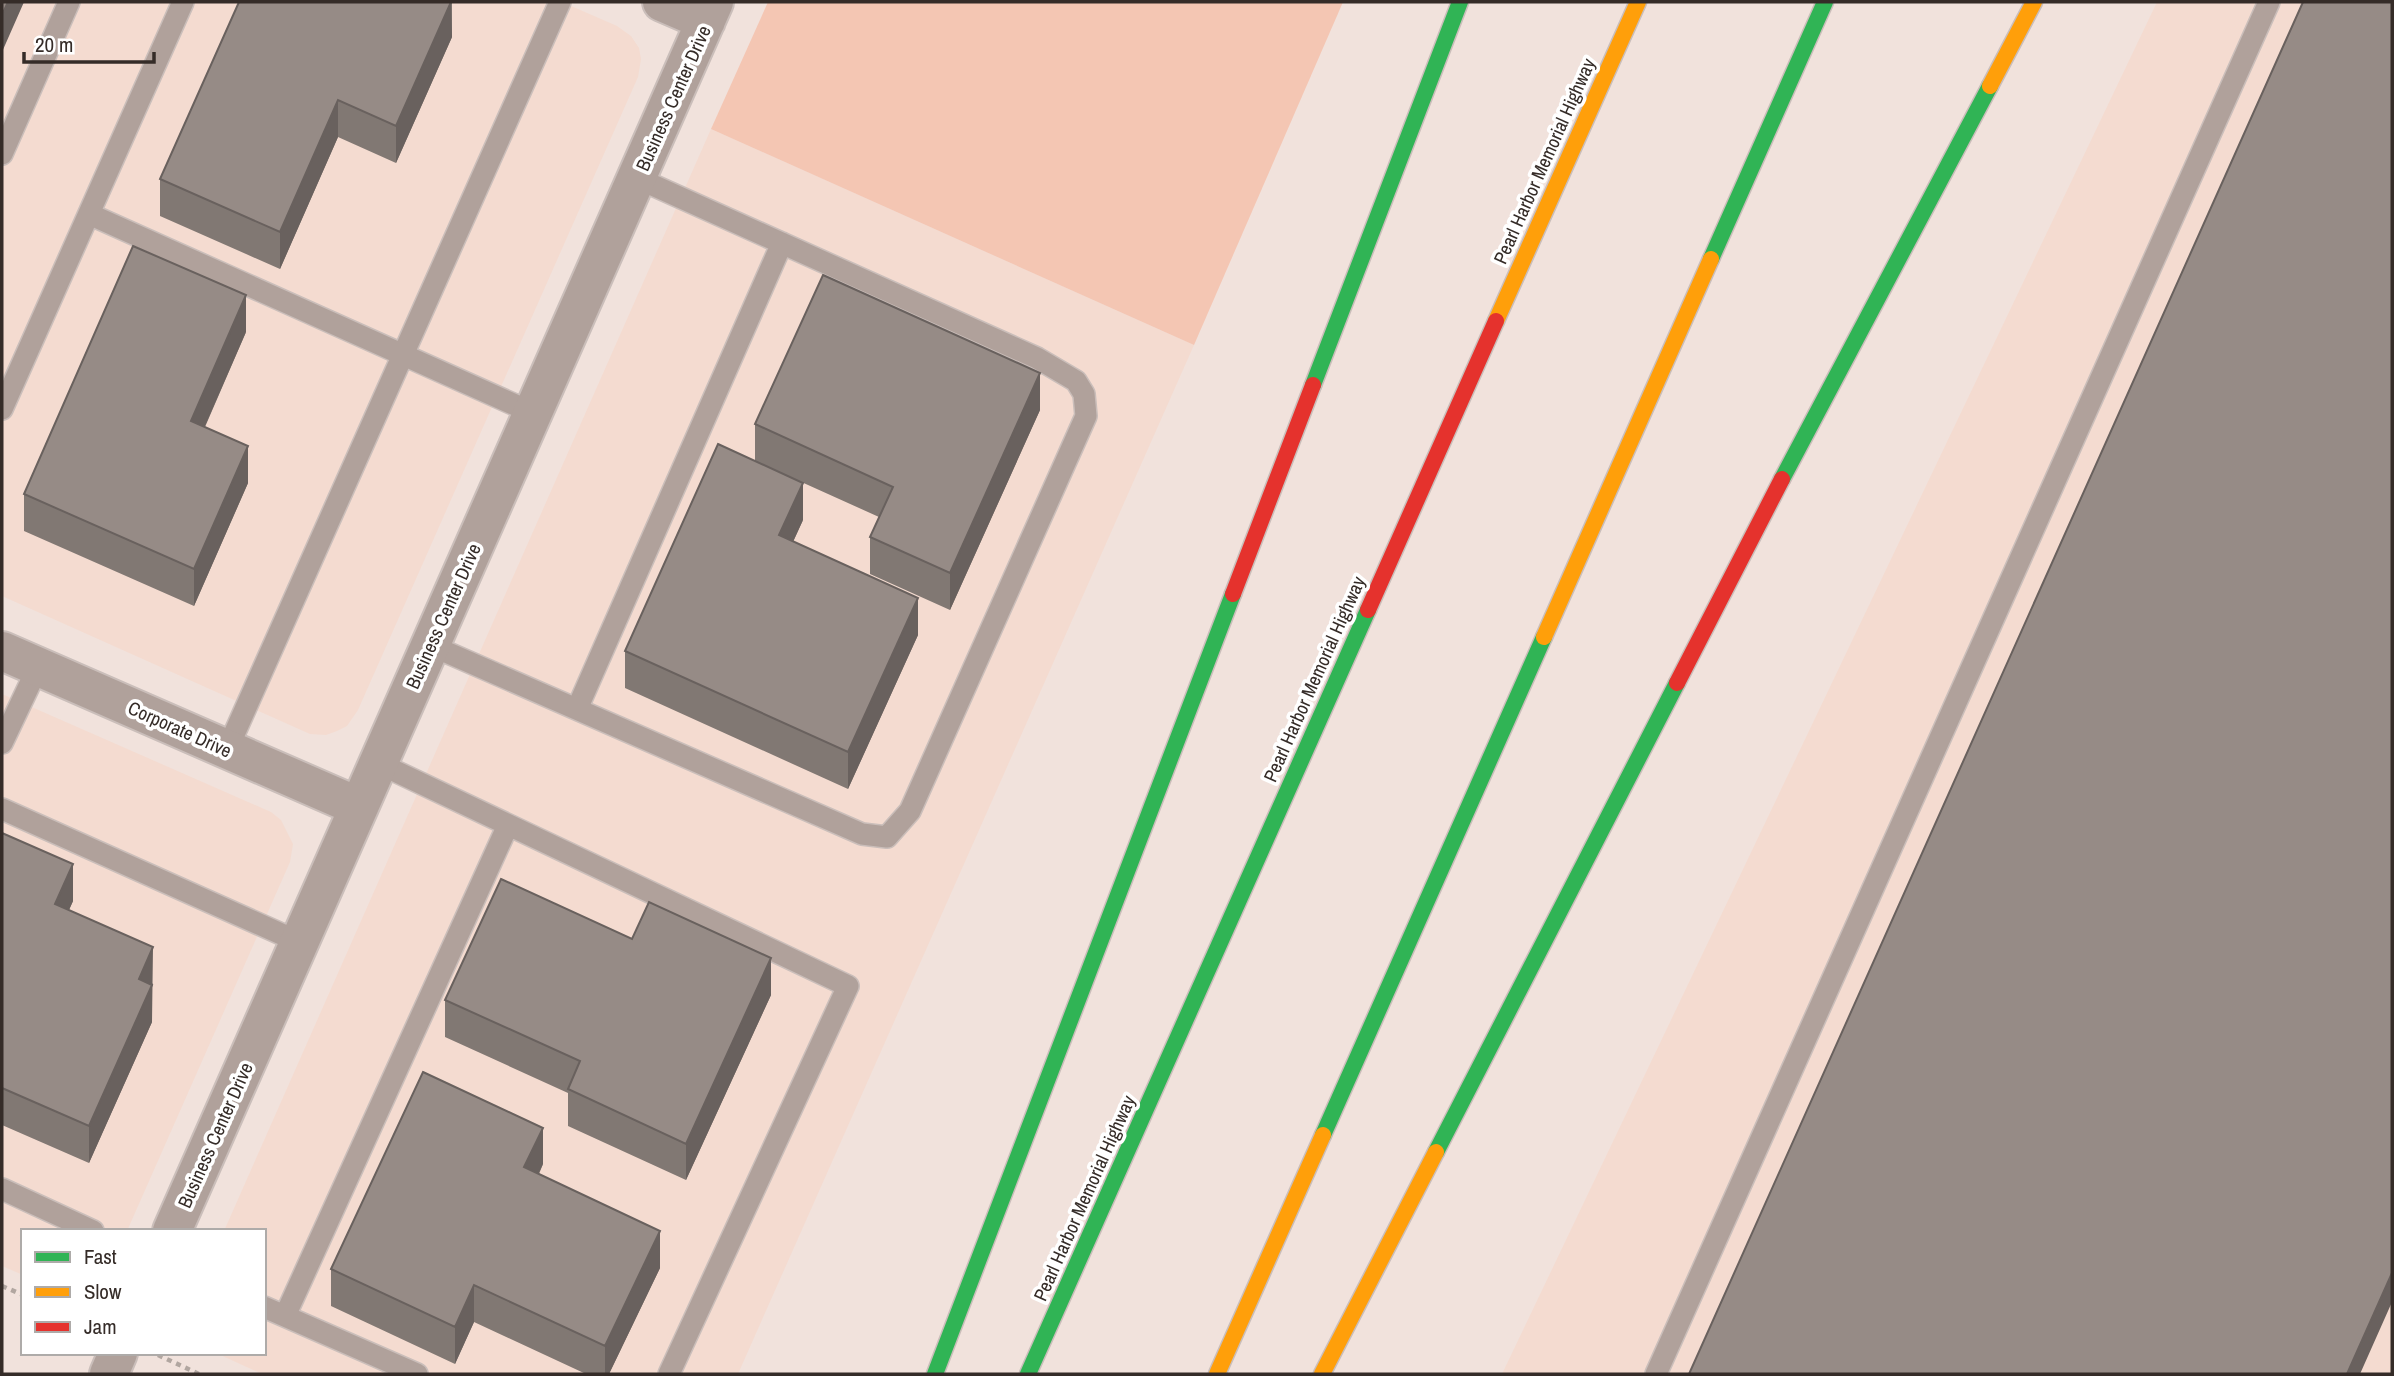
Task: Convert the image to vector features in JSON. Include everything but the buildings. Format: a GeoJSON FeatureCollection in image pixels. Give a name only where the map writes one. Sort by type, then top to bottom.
{"type":"FeatureCollection","features":[{"type":"Feature","properties":{"kind":"highway"},"geometry":{"type":"LineString","coordinates":[[934,1374],[1460,2]]}},
{"type":"Feature","properties":{"kind":"highway","name":"Pearl Harbor Memorial Highway"},"geometry":{"type":"LineString","coordinates":[[1028,1374],[1638,2]]}},
{"type":"Feature","properties":{"kind":"highway"},"geometry":{"type":"LineString","coordinates":[[1217,1374],[1825,2]]}},
{"type":"Feature","properties":{"kind":"highway"},"geometry":{"type":"LineString","coordinates":[[1322,1374],[1756,528],[2034,2]]}},
{"type":"Feature","properties":{"kind":"street"},"geometry":{"type":"LineString","coordinates":[[662,2],[710,11]]}},
{"type":"Feature","properties":{"kind":"street","name":"Business Center Drive"},"geometry":{"type":"LineString","coordinates":[[173,1229],[710,11]]}},
{"type":"Feature","properties":{"kind":"street","name":"Corporate Drive"},"geometry":{"type":"LineString","coordinates":[[2,651],[359,807]]}},
{"type":"Feature","properties":{"kind":"street"},"geometry":{"type":"LineString","coordinates":[[109,1374],[117,1355]]}},
{"type":"Feature","properties":{"kind":"lane"},"geometry":{"type":"LineString","coordinates":[[2,154],[69,2]]}},
{"type":"Feature","properties":{"kind":"lane"},"geometry":{"type":"LineString","coordinates":[[2,410],[183,2]]}},
{"type":"Feature","properties":{"kind":"lane"},"geometry":{"type":"LineString","coordinates":[[228,750],[560,2]]}},
{"type":"Feature","properties":{"kind":"lane"},"geometry":{"type":"LineString","coordinates":[[1656,1374],[2269,2]]}},
{"type":"Feature","properties":{"kind":"lane"},"geometry":{"type":"LineString","coordinates":[[430,645],[862,834],[887,837],[910,811],[1086,415],[1084,394],[1076,382],[1037,358],[637,178]]}},
{"type":"Feature","properties":{"kind":"lane"},"geometry":{"type":"LineString","coordinates":[[89,214],[533,413]]}},
{"type":"Feature","properties":{"kind":"lane"},"geometry":{"type":"LineString","coordinates":[[577,709],[782,243]]}},
{"type":"Feature","properties":{"kind":"lane"},"geometry":{"type":"LineString","coordinates":[[2,743],[38,667]]}},
{"type":"Feature","properties":{"kind":"lane"},"geometry":{"type":"LineString","coordinates":[[378,764],[848,986],[669,1374]]}},
{"type":"Feature","properties":{"kind":"lane"},"geometry":{"type":"LineString","coordinates":[[2,809],[299,942]]}},
{"type":"Feature","properties":{"kind":"lane"},"geometry":{"type":"LineString","coordinates":[[285,1316],[508,825]]}},
{"type":"Feature","properties":{"kind":"lane"},"geometry":{"type":"LineString","coordinates":[[2,1189],[89,1229]]}},
{"type":"Feature","properties":{"kind":"lane"},"geometry":{"type":"LineString","coordinates":[[266,1308],[417,1374]]}},
{"type":"Feature","properties":{"kind":"path"},"geometry":{"type":"LineString","coordinates":[[2,1286],[21,1294]]}},
{"type":"Feature","properties":{"kind":"path"},"geometry":{"type":"LineString","coordinates":[[158,1355],[199,1374]]}},
{"type":"Feature","properties":{"kind":"shaded area"},"geometry":{"type":"Polygon","coordinates":[[[2,2],[562,2],[617,26],[631,36],[639,48],[641,59],[638,77],[358,710],[347,726],[337,731],[326,735],[310,734],[2,596],[2,2]]]}},
{"type":"Feature","properties":{"kind":"shaded area"},"geometry":{"type":"Polygon","coordinates":[[[768,2],[1343,2],[1194,345],[711,129],[768,2]]]}},
{"type":"Feature","properties":{"kind":"shaded area"},"geometry":{"type":"Polygon","coordinates":[[[2157,2],[2392,2],[2392,1374],[1502,1374],[2157,2]]]}},
{"type":"Feature","properties":{"kind":"shaded area"},"geometry":{"type":"Polygon","coordinates":[[[711,129],[1194,345],[738,1374],[262,1374],[220,1355],[266,1355],[266,1229],[225,1229],[711,129]]]}},
{"type":"Feature","properties":{"kind":"shaded area"},"geometry":{"type":"Polygon","coordinates":[[[2,694],[271,812],[281,820],[293,844],[290,862],[128,1229],[21,1229],[21,1274],[2,1266],[2,694]]]}},
{"type":"Feature","properties":{"kind":"traffic: fast"},"geometry":{"type":"LineString","coordinates":[[1313,385],[1460,2]]}},
{"type":"Feature","properties":{"kind":"traffic: fast"},"geometry":{"type":"LineString","coordinates":[[1711,259],[1825,2]]}},
{"type":"Feature","properties":{"kind":"traffic: fast"},"geometry":{"type":"LineString","coordinates":[[1782,479],[1990,86]]}},
{"type":"Feature","properties":{"kind":"traffic: fast"},"geometry":{"type":"LineString","coordinates":[[935,1374],[1233,594]]}},
{"type":"Feature","properties":{"kind":"traffic: fast"},"geometry":{"type":"LineString","coordinates":[[1028,1374],[1368,610]]}},
{"type":"Feature","properties":{"kind":"traffic: fast"},"geometry":{"type":"LineString","coordinates":[[1323,1135],[1544,637]]}},
{"type":"Feature","properties":{"kind":"traffic: fast"},"geometry":{"type":"LineString","coordinates":[[1436,1152],[1677,683]]}},
{"type":"Feature","properties":{"kind":"traffic: slow"},"geometry":{"type":"LineString","coordinates":[[1496,321],[1638,2]]}},
{"type":"Feature","properties":{"kind":"traffic: slow"},"geometry":{"type":"LineString","coordinates":[[1990,86],[2034,2]]}},
{"type":"Feature","properties":{"kind":"traffic: slow"},"geometry":{"type":"LineString","coordinates":[[1544,637],[1711,259]]}},
{"type":"Feature","properties":{"kind":"traffic: slow"},"geometry":{"type":"LineString","coordinates":[[1217,1374],[1323,1135]]}},
{"type":"Feature","properties":{"kind":"traffic: slow"},"geometry":{"type":"LineString","coordinates":[[1322,1374],[1436,1152]]}},
{"type":"Feature","properties":{"kind":"traffic: jam"},"geometry":{"type":"LineString","coordinates":[[1368,610],[1496,321]]}},
{"type":"Feature","properties":{"kind":"traffic: jam"},"geometry":{"type":"LineString","coordinates":[[1233,594],[1313,385]]}},
{"type":"Feature","properties":{"kind":"traffic: jam"},"geometry":{"type":"LineString","coordinates":[[1677,683],[1782,479]]}}]}
